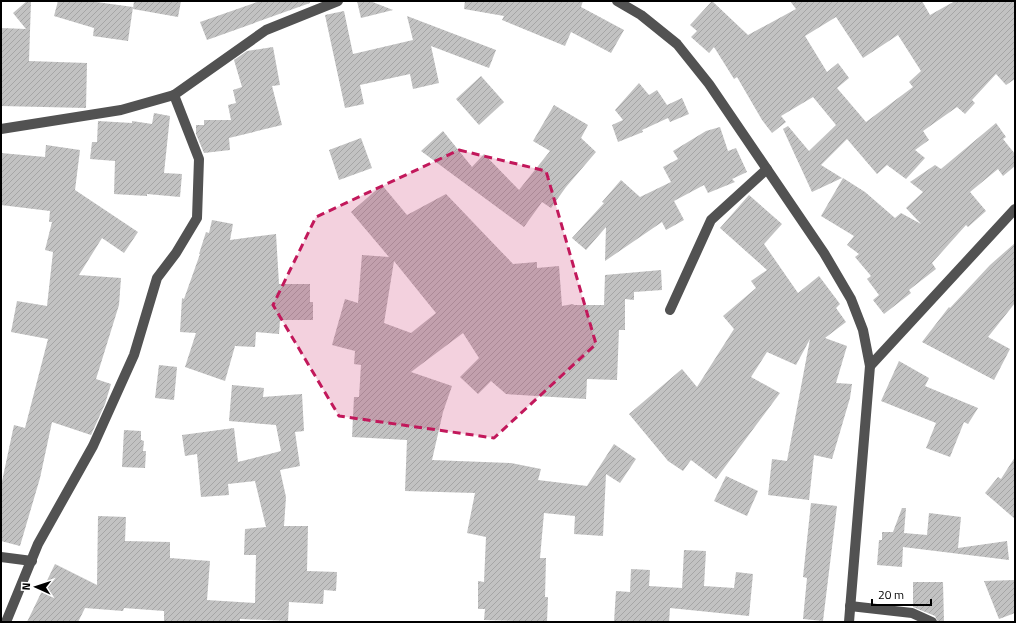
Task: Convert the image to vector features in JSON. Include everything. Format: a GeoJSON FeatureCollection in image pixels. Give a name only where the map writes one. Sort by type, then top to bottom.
{"type":"FeatureCollection","features":[{"type":"Feature","properties":{"kind":"street"},"geometry":{"type":"LineString","coordinates":[[1,129],[121,110],[174,95],[266,30],[338,1]]}},
{"type":"Feature","properties":{"kind":"street"},"geometry":{"type":"LineString","coordinates":[[617,1],[641,15],[677,44],[709,84],[824,252],[851,299],[863,330],[870,366],[848,622]]}},
{"type":"Feature","properties":{"kind":"street"},"geometry":{"type":"LineString","coordinates":[[6,622],[38,544],[92,446],[134,355],[157,278],[176,252],[197,218],[199,159],[174,95]]}},
{"type":"Feature","properties":{"kind":"street"},"geometry":{"type":"LineString","coordinates":[[670,310],[711,220],[767,169]]}},
{"type":"Feature","properties":{"kind":"street"},"geometry":{"type":"LineString","coordinates":[[870,366],[1015,209]]}},
{"type":"Feature","properties":{"kind":"street"},"geometry":{"type":"LineString","coordinates":[[1,557],[32,561]]}},
{"type":"Feature","properties":{"kind":"street"},"geometry":{"type":"LineString","coordinates":[[850,606],[912,613],[932,622]]}},
{"type":"Feature","properties":{"kind":"highlighted area"},"geometry":{"type":"Polygon","coordinates":[[[459,150],[546,171],[596,344],[494,438],[339,416],[273,305],[316,217],[459,150]]]}},
{"type":"Feature","properties":{"kind":"building"},"geometry":{"type":"Polygon","coordinates":[[[27,1],[31,1],[29,61],[87,63],[86,108],[1,106],[1,28],[26,29],[13,13],[27,1]]]}},
{"type":"Feature","properties":{"kind":"building"},"geometry":{"type":"Polygon","coordinates":[[[58,1],[89,1],[133,7],[128,41],[93,36],[94,28],[54,16],[58,1]]]}},
{"type":"Feature","properties":{"kind":"building"},"geometry":{"type":"Polygon","coordinates":[[[134,1],[181,1],[178,17],[133,9],[134,1]]]}},
{"type":"Feature","properties":{"kind":"building"},"geometry":{"type":"Polygon","coordinates":[[[260,1],[309,1],[310,3],[207,40],[200,22],[260,1]]]}},
{"type":"Feature","properties":{"kind":"building"},"geometry":{"type":"Polygon","coordinates":[[[357,1],[370,1],[393,10],[361,18],[357,1]]]}},
{"type":"Feature","properties":{"kind":"building"},"geometry":{"type":"Polygon","coordinates":[[[465,1],[583,1],[581,7],[624,30],[611,53],[571,32],[565,46],[502,20],[504,16],[464,9],[465,1]]]}},
{"type":"Feature","properties":{"kind":"building"},"geometry":{"type":"Polygon","coordinates":[[[712,1],[748,35],[796,9],[790,1],[922,1],[930,15],[955,1],[1015,1],[1015,79],[1006,85],[996,74],[972,100],[975,103],[965,114],[957,107],[923,131],[929,140],[915,150],[925,158],[906,179],[887,165],[877,174],[847,139],[821,165],[842,178],[812,192],[783,129],[788,126],[809,151],[836,125],[813,97],[781,116],[786,122],[772,133],[762,120],[737,77],[734,79],[714,47],[709,53],[691,37],[697,31],[690,25],[712,1]],[[836,17],[805,36],[827,72],[838,63],[849,78],[837,88],[866,122],[913,87],[909,82],[921,71],[898,35],[863,58],[836,17]]]}},
{"type":"Feature","properties":{"kind":"building"},"geometry":{"type":"Polygon","coordinates":[[[344,11],[353,54],[413,40],[407,16],[496,50],[489,68],[431,46],[439,83],[413,89],[410,74],[360,85],[364,104],[345,108],[325,15],[344,11]]]}},
{"type":"Feature","properties":{"kind":"building"},"geometry":{"type":"Polygon","coordinates":[[[273,47],[280,85],[272,86],[282,125],[229,138],[230,150],[204,153],[196,134],[196,125],[204,125],[204,120],[231,120],[228,105],[236,103],[233,90],[242,87],[234,60],[247,51],[273,47]]]}},
{"type":"Feature","properties":{"kind":"building"},"geometry":{"type":"Polygon","coordinates":[[[481,76],[504,102],[479,125],[456,99],[481,76]]]}},
{"type":"Feature","properties":{"kind":"building"},"geometry":{"type":"Polygon","coordinates":[[[639,83],[649,95],[657,90],[667,105],[682,98],[689,114],[670,122],[668,118],[642,130],[643,132],[618,142],[612,125],[623,120],[615,110],[639,83]]]}},
{"type":"Feature","properties":{"kind":"building"},"geometry":{"type":"Polygon","coordinates":[[[554,105],[588,125],[581,138],[596,152],[566,187],[551,208],[542,202],[524,227],[421,151],[443,131],[472,167],[484,154],[519,190],[550,151],[533,141],[554,105]]]}},
{"type":"Feature","properties":{"kind":"building"},"geometry":{"type":"Polygon","coordinates":[[[154,113],[170,116],[164,173],[182,174],[180,197],[147,194],[147,196],[114,194],[115,161],[90,159],[92,142],[97,142],[98,121],[132,123],[132,121],[152,124],[154,113]]]}},
{"type":"Feature","properties":{"kind":"building"},"geometry":{"type":"Polygon","coordinates":[[[996,123],[1006,137],[1003,139],[1015,154],[1015,166],[1003,176],[998,169],[970,192],[986,211],[968,227],[966,225],[932,263],[936,269],[909,290],[911,293],[884,314],[873,300],[879,295],[867,279],[871,276],[855,257],[859,254],[847,245],[854,236],[821,216],[843,178],[865,192],[895,218],[901,213],[921,224],[906,208],[923,192],[910,182],[935,165],[941,169],[996,123]]]}},
{"type":"Feature","properties":{"kind":"building"},"geometry":{"type":"Polygon","coordinates":[[[720,127],[728,151],[736,148],[747,172],[732,179],[735,182],[708,193],[704,185],[674,201],[684,220],[666,230],[662,222],[605,261],[606,227],[586,250],[572,238],[604,203],[602,202],[621,180],[640,197],[671,182],[663,167],[678,159],[673,151],[706,131],[720,127]]]}},
{"type":"Feature","properties":{"kind":"building"},"geometry":{"type":"Polygon","coordinates":[[[361,138],[372,168],[339,180],[329,150],[361,138]]]}},
{"type":"Feature","properties":{"kind":"building"},"geometry":{"type":"Polygon","coordinates":[[[46,145],[80,150],[75,190],[138,232],[124,253],[102,238],[79,275],[121,278],[119,305],[96,379],[111,384],[105,404],[91,435],[52,422],[40,478],[20,546],[1,541],[1,486],[14,425],[25,428],[48,339],[11,332],[17,301],[47,306],[53,252],[45,250],[52,222],[49,222],[50,211],[1,205],[1,153],[45,157],[46,145]]]}},
{"type":"Feature","properties":{"kind":"building"},"geometry":{"type":"Polygon","coordinates":[[[382,185],[407,215],[446,194],[513,264],[537,262],[537,268],[559,266],[562,306],[573,304],[604,305],[605,275],[661,270],[662,290],[634,292],[634,300],[625,299],[625,330],[619,330],[617,380],[587,379],[586,399],[506,394],[491,381],[478,394],[460,377],[479,358],[463,333],[411,372],[452,386],[443,412],[432,460],[511,463],[541,469],[538,480],[587,486],[614,444],[636,459],[620,483],[606,474],[603,536],[574,534],[575,516],[544,513],[540,558],[546,558],[545,597],[548,597],[547,622],[484,620],[485,609],[478,609],[478,581],[484,582],[486,537],[467,533],[475,493],[405,491],[407,440],[352,437],[354,397],[359,397],[361,365],[354,364],[355,351],[332,345],[345,299],[358,303],[362,255],[389,257],[351,212],[382,185]],[[394,261],[384,323],[411,333],[436,313],[394,261]]]}},
{"type":"Feature","properties":{"kind":"building"},"geometry":{"type":"Polygon","coordinates":[[[749,195],[782,224],[764,244],[798,293],[819,276],[840,304],[836,308],[846,322],[825,338],[847,346],[836,383],[852,384],[850,398],[832,459],[814,455],[809,500],[768,495],[772,459],[787,461],[810,339],[796,365],[767,352],[751,377],[780,393],[716,479],[691,460],[683,471],[668,461],[629,414],[682,369],[697,387],[734,329],[723,316],[756,288],[751,281],[767,270],[720,228],[749,195]]]}},
{"type":"Feature","properties":{"kind":"building"},"geometry":{"type":"Polygon","coordinates":[[[212,220],[233,224],[230,240],[276,234],[279,284],[310,284],[310,302],[313,302],[313,320],[280,320],[279,334],[256,332],[255,347],[235,346],[225,381],[185,367],[196,333],[180,332],[182,298],[184,299],[206,232],[209,233],[212,220]]]}},
{"type":"Feature","properties":{"kind":"building"},"geometry":{"type":"Polygon","coordinates":[[[1015,243],[1015,303],[988,337],[1010,349],[994,380],[922,342],[949,307],[950,308],[990,265],[1015,243]]]}},
{"type":"Feature","properties":{"kind":"building"},"geometry":{"type":"Polygon","coordinates":[[[899,361],[929,378],[925,386],[978,408],[968,424],[964,422],[950,457],[926,448],[936,423],[881,401],[899,361]]]}},
{"type":"Feature","properties":{"kind":"building"},"geometry":{"type":"Polygon","coordinates":[[[159,365],[177,367],[174,400],[155,398],[159,365]]]}},
{"type":"Feature","properties":{"kind":"building"},"geometry":{"type":"Polygon","coordinates":[[[232,385],[264,388],[263,397],[302,394],[304,431],[295,432],[300,466],[280,470],[286,497],[284,526],[308,526],[307,571],[337,572],[336,591],[324,590],[323,604],[289,602],[288,621],[240,619],[240,622],[164,622],[164,611],[124,608],[123,611],[85,608],[78,622],[27,622],[55,564],[97,585],[98,516],[126,517],[125,541],[170,542],[170,558],[210,561],[207,600],[255,603],[256,555],[244,555],[245,529],[266,527],[255,481],[228,484],[229,495],[201,497],[197,454],[185,456],[182,435],[234,428],[238,462],[281,451],[276,425],[229,421],[232,385]]]}},
{"type":"Feature","properties":{"kind":"building"},"geometry":{"type":"Polygon","coordinates":[[[124,430],[141,431],[141,440],[144,441],[143,451],[146,451],[145,468],[122,467],[124,430]]]}},
{"type":"Feature","properties":{"kind":"building"},"geometry":{"type":"Polygon","coordinates":[[[1015,457],[1015,519],[985,493],[998,477],[1001,479],[1015,457]]]}},
{"type":"Feature","properties":{"kind":"building"},"geometry":{"type":"Polygon","coordinates":[[[726,476],[758,491],[747,516],[714,501],[726,476]]]}},
{"type":"Feature","properties":{"kind":"building"},"geometry":{"type":"Polygon","coordinates":[[[811,503],[837,506],[823,621],[803,619],[807,578],[803,577],[811,503]]]}},
{"type":"Feature","properties":{"kind":"building"},"geometry":{"type":"Polygon","coordinates":[[[902,508],[906,508],[904,533],[927,535],[929,513],[961,517],[958,548],[1007,541],[1009,560],[903,547],[902,567],[877,565],[879,540],[882,540],[882,532],[893,532],[902,508]]]}},
{"type":"Feature","properties":{"kind":"building"},"geometry":{"type":"Polygon","coordinates":[[[684,550],[706,551],[704,586],[734,588],[736,572],[753,574],[749,616],[670,608],[669,622],[614,622],[616,591],[630,592],[631,569],[650,570],[649,586],[682,588],[684,550]]]}},
{"type":"Feature","properties":{"kind":"building"},"geometry":{"type":"Polygon","coordinates":[[[1015,580],[1015,613],[999,619],[984,581],[1015,580]]]}},
{"type":"Feature","properties":{"kind":"building"},"geometry":{"type":"Polygon","coordinates":[[[913,582],[943,582],[944,622],[938,622],[935,616],[913,607],[913,582]]]}}]}
